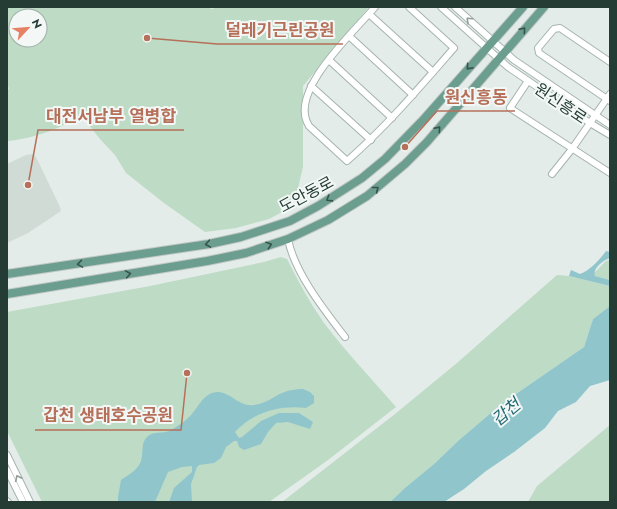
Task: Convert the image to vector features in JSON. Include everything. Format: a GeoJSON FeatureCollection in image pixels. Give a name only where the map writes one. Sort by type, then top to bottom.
{"type":"FeatureCollection","features":[{"type":"Feature","properties":{"kind":"main road","name":"도안동로"},"geometry":{"type":"LineString","coordinates":[[7,274],[209,244],[241,237],[290,221],[342,191],[362,178],[386,159],[424,119],[523,7]]}},
{"type":"Feature","properties":{"kind":"main road","name":"도안동로"},"geometry":{"type":"LineString","coordinates":[[7,294],[207,261],[246,253],[288,240],[308,231],[341,213],[367,196],[405,164],[427,142],[544,7]]}},
{"type":"Feature","properties":{"kind":"street"},"geometry":{"type":"LineString","coordinates":[[375,7],[317,74],[307,96],[305,120],[309,126],[347,161],[371,140],[392,118],[454,48],[409,7]]}},
{"type":"Feature","properties":{"kind":"street","name":"원신흥로"},"geometry":{"type":"LineString","coordinates":[[441,7],[498,59],[528,81],[610,135]]}},
{"type":"Feature","properties":{"kind":"street","name":"원신흥로"},"geometry":{"type":"LineString","coordinates":[[455,7],[504,52],[535,75],[610,125]]}},
{"type":"Feature","properties":{"kind":"street"},"geometry":{"type":"LineString","coordinates":[[370,14],[433,72]]}},
{"type":"Feature","properties":{"kind":"street"},"geometry":{"type":"LineString","coordinates":[[552,174],[609,98],[538,54],[538,48],[554,29],[560,28],[610,62]]}},
{"type":"Feature","properties":{"kind":"street"},"geometry":{"type":"LineString","coordinates":[[349,36],[413,95]]}},
{"type":"Feature","properties":{"kind":"street"},"geometry":{"type":"LineString","coordinates":[[329,60],[392,118]]}},
{"type":"Feature","properties":{"kind":"street"},"geometry":{"type":"LineString","coordinates":[[528,81],[510,108],[610,173]]}},
{"type":"Feature","properties":{"kind":"street"},"geometry":{"type":"LineString","coordinates":[[311,86],[371,140]]}},
{"type":"Feature","properties":{"kind":"street"},"geometry":{"type":"LineString","coordinates":[[288,240],[292,255],[306,281],[345,337]]}},
{"type":"Feature","properties":{"kind":"street"},"geometry":{"type":"LineString","coordinates":[[7,455],[30,502]]}},
{"type":"Feature","properties":{"kind":"street"},"geometry":{"type":"LineString","coordinates":[[7,470],[23,502]]}},
{"type":"Feature","properties":{"kind":"shaded area"},"geometry":{"type":"Polygon","coordinates":[[[33,154],[36,157],[61,211],[28,233],[7,243],[7,164],[26,155],[33,154]]]}},
{"type":"Feature","properties":{"kind":"green space"},"geometry":{"type":"Polygon","coordinates":[[[7,7],[207,7],[212,9],[217,7],[369,7],[303,86],[303,167],[297,192],[286,210],[269,219],[236,228],[205,232],[164,203],[126,173],[115,155],[85,120],[85,114],[67,124],[39,135],[19,140],[7,140],[7,90],[9,89],[7,83],[7,7]]]}},
{"type":"Feature","properties":{"kind":"green space"},"geometry":{"type":"Polygon","coordinates":[[[281,257],[287,259],[304,292],[332,334],[396,407],[328,460],[269,502],[42,502],[7,431],[7,312],[150,286],[264,262],[281,257]]]}},
{"type":"Feature","properties":{"kind":"green space"},"geometry":{"type":"Polygon","coordinates":[[[610,260],[610,280],[595,276],[594,273],[606,261],[610,260]]]}},
{"type":"Feature","properties":{"kind":"green space"},"geometry":{"type":"Polygon","coordinates":[[[557,275],[569,276],[610,286],[610,306],[593,319],[584,347],[500,405],[390,502],[282,502],[395,414],[457,363],[557,275]]]}},
{"type":"Feature","properties":{"kind":"green space"},"geometry":{"type":"Polygon","coordinates":[[[610,425],[610,502],[528,502],[537,486],[610,425]]]}},
{"type":"Feature","properties":{"kind":"water"},"geometry":{"type":"Polygon","coordinates":[[[606,251],[610,252],[610,258],[599,265],[594,273],[595,276],[610,280],[610,286],[569,276],[571,270],[580,274],[588,270],[606,251]]]}},
{"type":"Feature","properties":{"kind":"water","name":"갑천"},"geometry":{"type":"Polygon","coordinates":[[[610,306],[610,380],[590,386],[576,402],[558,411],[545,428],[464,489],[444,502],[390,502],[500,405],[584,347],[593,319],[610,306]]]}},
{"type":"Feature","properties":{"kind":"water"},"geometry":{"type":"Polygon","coordinates":[[[303,389],[310,392],[314,396],[314,403],[306,408],[296,407],[268,411],[250,419],[235,432],[239,438],[242,437],[261,421],[279,413],[299,413],[313,422],[310,429],[288,422],[276,423],[268,432],[261,444],[244,450],[239,447],[237,441],[234,441],[226,447],[221,458],[214,463],[199,465],[197,467],[191,484],[192,502],[169,502],[174,488],[192,472],[192,466],[182,467],[168,472],[155,502],[118,502],[121,480],[140,464],[143,444],[148,436],[150,434],[167,432],[179,425],[192,414],[208,395],[218,392],[223,393],[244,404],[254,405],[265,402],[287,391],[303,389]]]}},
{"type":"Feature","properties":{"kind":"place","name":"덜레기근린공원"},"geometry":{"type":"Point","coordinates":[147,38]}},
{"type":"Feature","properties":{"kind":"place","name":"원신흥동"},"geometry":{"type":"Point","coordinates":[405,147]}},
{"type":"Feature","properties":{"kind":"place","name":"대전서남부 열병합"},"geometry":{"type":"Point","coordinates":[28,185]}},
{"type":"Feature","properties":{"kind":"place","name":"갑천 생태호수공원"},"geometry":{"type":"Point","coordinates":[187,373]}}]}
